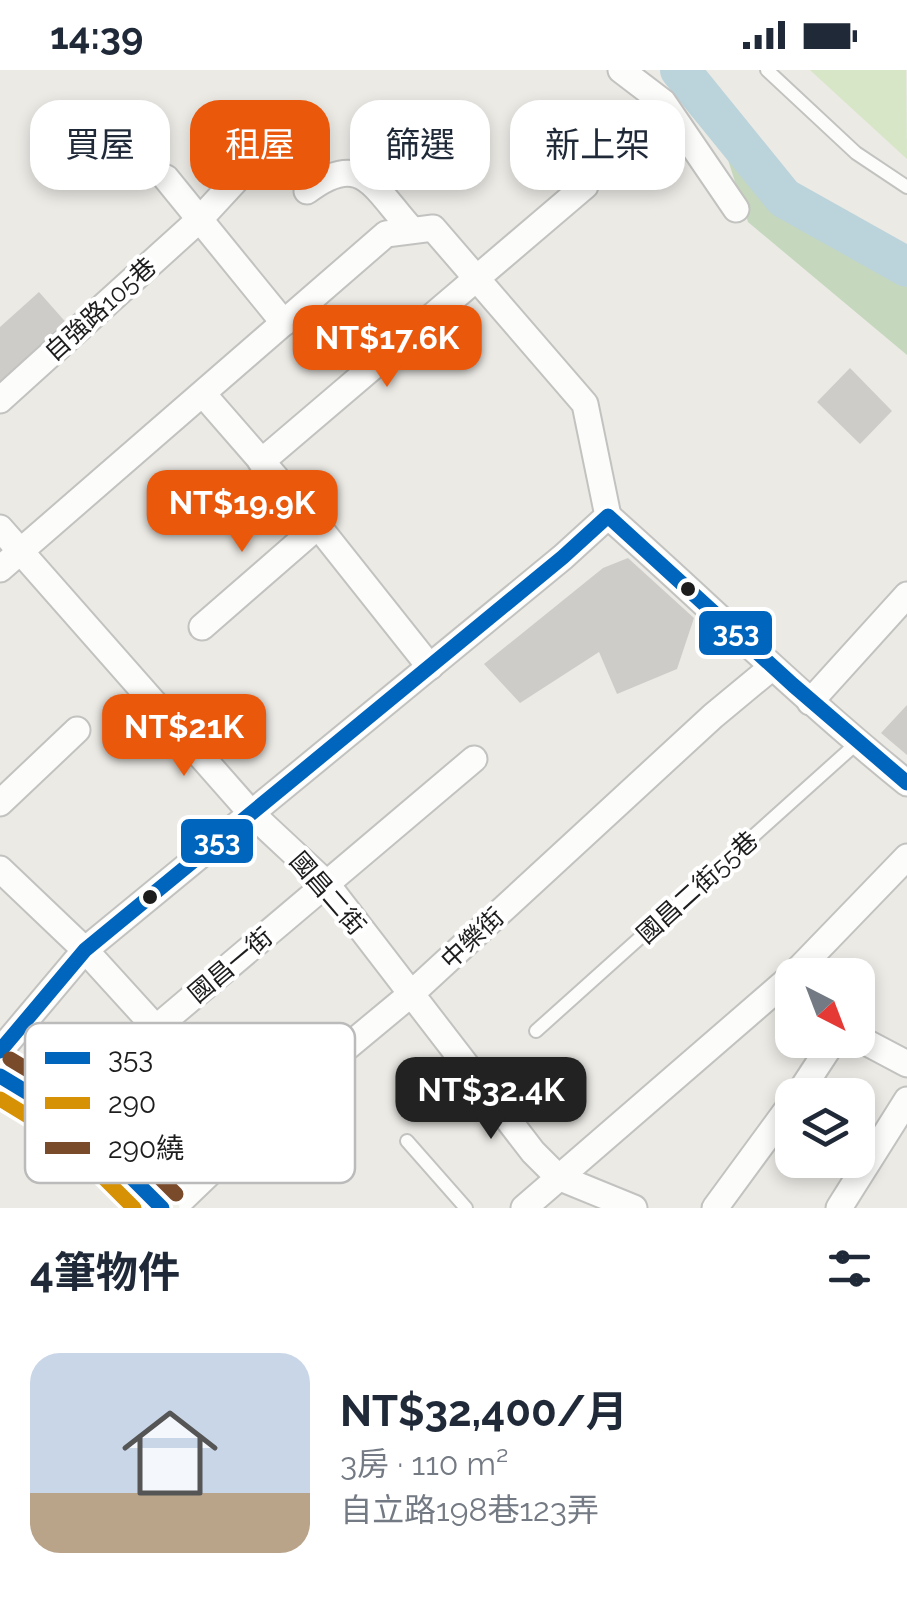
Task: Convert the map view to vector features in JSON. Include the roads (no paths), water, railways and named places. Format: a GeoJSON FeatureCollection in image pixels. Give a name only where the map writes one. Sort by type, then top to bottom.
{"type":"FeatureCollection","features":[{"type":"Feature","properties":{"kind":"street"},"geometry":{"type":"LineString","coordinates":[[621,70],[663,102],[736,209]]}},
{"type":"Feature","properties":{"kind":"street"},"geometry":{"type":"LineString","coordinates":[[306,191],[344,170],[359,173],[476,277],[584,404],[608,516],[706,602],[810,702],[907,783]]}},
{"type":"Feature","properties":{"kind":"street"},"geometry":{"type":"LineString","coordinates":[[170,183],[284,323]]}},
{"type":"Feature","properties":{"kind":"street","name":"自強路105巷"},"geometry":{"type":"LineString","coordinates":[[0,400],[200,219],[227,190]]}},
{"type":"Feature","properties":{"kind":"street"},"geometry":{"type":"LineString","coordinates":[[261,462],[580,190]]}},
{"type":"Feature","properties":{"kind":"street"},"geometry":{"type":"LineString","coordinates":[[0,570],[386,234],[422,229]]}},
{"type":"Feature","properties":{"kind":"street"},"geometry":{"type":"LineString","coordinates":[[203,394],[318,526],[430,667]]}},
{"type":"Feature","properties":{"kind":"street"},"geometry":{"type":"LineString","coordinates":[[0,1050],[85,950],[608,516]]}},
{"type":"Feature","properties":{"kind":"street"},"geometry":{"type":"LineString","coordinates":[[202,627],[318,526]]}},
{"type":"Feature","properties":{"kind":"street","name":"國昌二街"},"geometry":{"type":"LineString","coordinates":[[0,528],[252,814],[326,883],[533,1152],[558,1177]]}},
{"type":"Feature","properties":{"kind":"street"},"geometry":{"type":"LineString","coordinates":[[810,702],[907,596]]}},
{"type":"Feature","properties":{"kind":"street","name":"中樂街"},"geometry":{"type":"LineString","coordinates":[[355,1040],[712,716],[772,668]]}},
{"type":"Feature","properties":{"kind":"street"},"geometry":{"type":"LineString","coordinates":[[0,803],[77,730]]}},
{"type":"Feature","properties":{"kind":"street","name":"國昌一街"},"geometry":{"type":"LineString","coordinates":[[162,1023],[474,759]]}},
{"type":"Feature","properties":{"kind":"street"},"geometry":{"type":"LineString","coordinates":[[815,958],[907,857]]}},
{"type":"Feature","properties":{"kind":"street","name":"國昌一街"},"geometry":{"type":"LineString","coordinates":[[0,869],[85,950],[151,1023]]}},
{"type":"Feature","properties":{"kind":"street"},"geometry":{"type":"LineString","coordinates":[[524,1208],[775,999]]}},
{"type":"Feature","properties":{"kind":"street"},"geometry":{"type":"LineString","coordinates":[[875,1047],[907,1064]]}},
{"type":"Feature","properties":{"kind":"street"},"geometry":{"type":"LineString","coordinates":[[0,1076],[25,1091]]}},
{"type":"Feature","properties":{"kind":"street"},"geometry":{"type":"LineString","coordinates":[[839,1208],[907,1100]]}},
{"type":"Feature","properties":{"kind":"street"},"geometry":{"type":"LineString","coordinates":[[715,1208],[775,1126]]}},
{"type":"Feature","properties":{"kind":"street"},"geometry":{"type":"LineString","coordinates":[[558,1177],[634,1208]]}},
{"type":"Feature","properties":{"kind":"street"},"geometry":{"type":"LineString","coordinates":[[137,1183],[162,1208]]}},
{"type":"Feature","properties":{"kind":"street","name":"中樂街"},"geometry":{"type":"LineString","coordinates":[[172,1208],[198,1183]]}},
{"type":"Feature","properties":{"kind":"lane"},"geometry":{"type":"LineString","coordinates":[[767,70],[856,153],[907,187]]}},
{"type":"Feature","properties":{"kind":"lane","name":"國昌二街55巷"},"geometry":{"type":"LineString","coordinates":[[536,1031],[857,743]]}},
{"type":"Feature","properties":{"kind":"lane"},"geometry":{"type":"LineString","coordinates":[[408,1142],[466,1208]]}},
{"type":"Feature","properties":{"kind":"waterway"},"geometry":{"type":"LineString","coordinates":[[680,70],[784,198],[907,267]]}}]}
